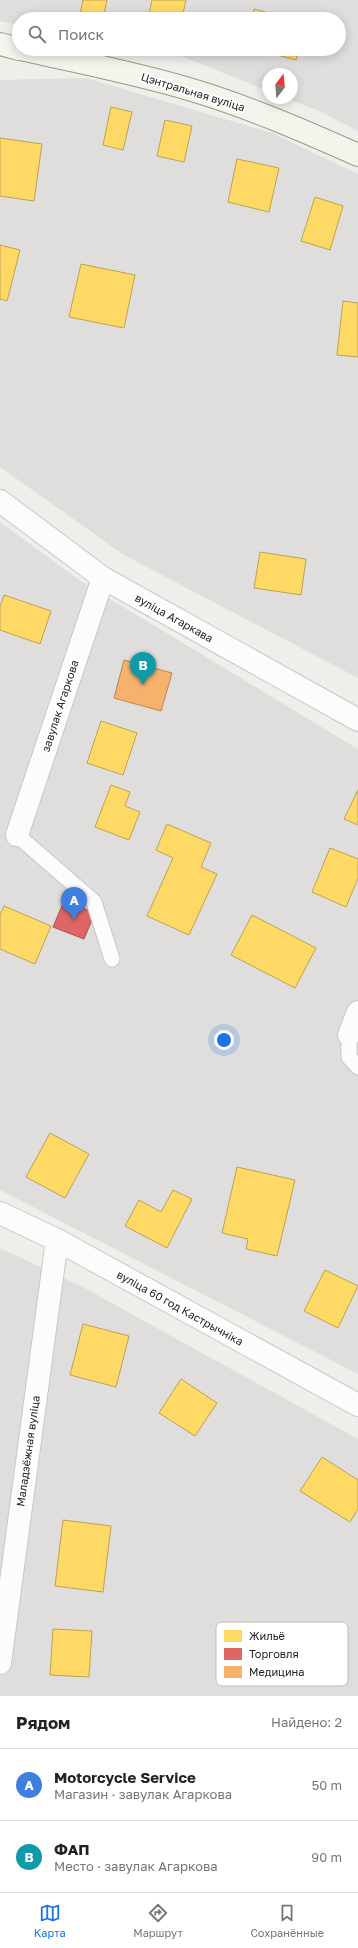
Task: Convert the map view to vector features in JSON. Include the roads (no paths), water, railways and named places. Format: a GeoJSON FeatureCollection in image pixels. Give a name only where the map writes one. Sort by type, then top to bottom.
{"type":"FeatureCollection","features":[{"type":"Feature","properties":{"kind":"street","name":"Цэнтральная вуліца"},"geometry":{"type":"LineString","coordinates":[[0,44],[12,47]]}},
{"type":"Feature","properties":{"kind":"street","name":"Цэнтральная вуліца"},"geometry":{"type":"LineString","coordinates":[[52,56],[133,74],[192,90],[252,111],[358,156]]}},
{"type":"Feature","properties":{"kind":"street","name":"вуліца Агаркава"},"geometry":{"type":"LineString","coordinates":[[0,501],[102,578],[358,720]]}},
{"type":"Feature","properties":{"kind":"street","name":"завулак Агаркова"},"geometry":{"type":"LineString","coordinates":[[17,835],[102,578]]}},
{"type":"Feature","properties":{"kind":"street"},"geometry":{"type":"LineString","coordinates":[[348,1035],[358,1012]]}},
{"type":"Feature","properties":{"kind":"street","name":"вуліца 60 год Кастрычніка"},"geometry":{"type":"LineString","coordinates":[[0,1213],[57,1240],[358,1405]]}},
{"type":"Feature","properties":{"kind":"street","name":"Маладзёжная вуліца"},"geometry":{"type":"LineString","coordinates":[[0,1663],[57,1240]]}},
{"type":"Feature","properties":{"kind":"lane"},"geometry":{"type":"LineString","coordinates":[[17,835],[94,902],[112,959]]}},
{"type":"Feature","properties":{"kind":"lane"},"geometry":{"type":"LineString","coordinates":[[348,1035],[349,1057],[358,1067]]}},
{"type":"Feature","properties":{"kind":"place","name":"ФАП"},"geometry":{"type":"Point","coordinates":[143,685]}},
{"type":"Feature","properties":{"kind":"place","name":"Motorcycle Service"},"geometry":{"type":"Point","coordinates":[74,920]}}]}
